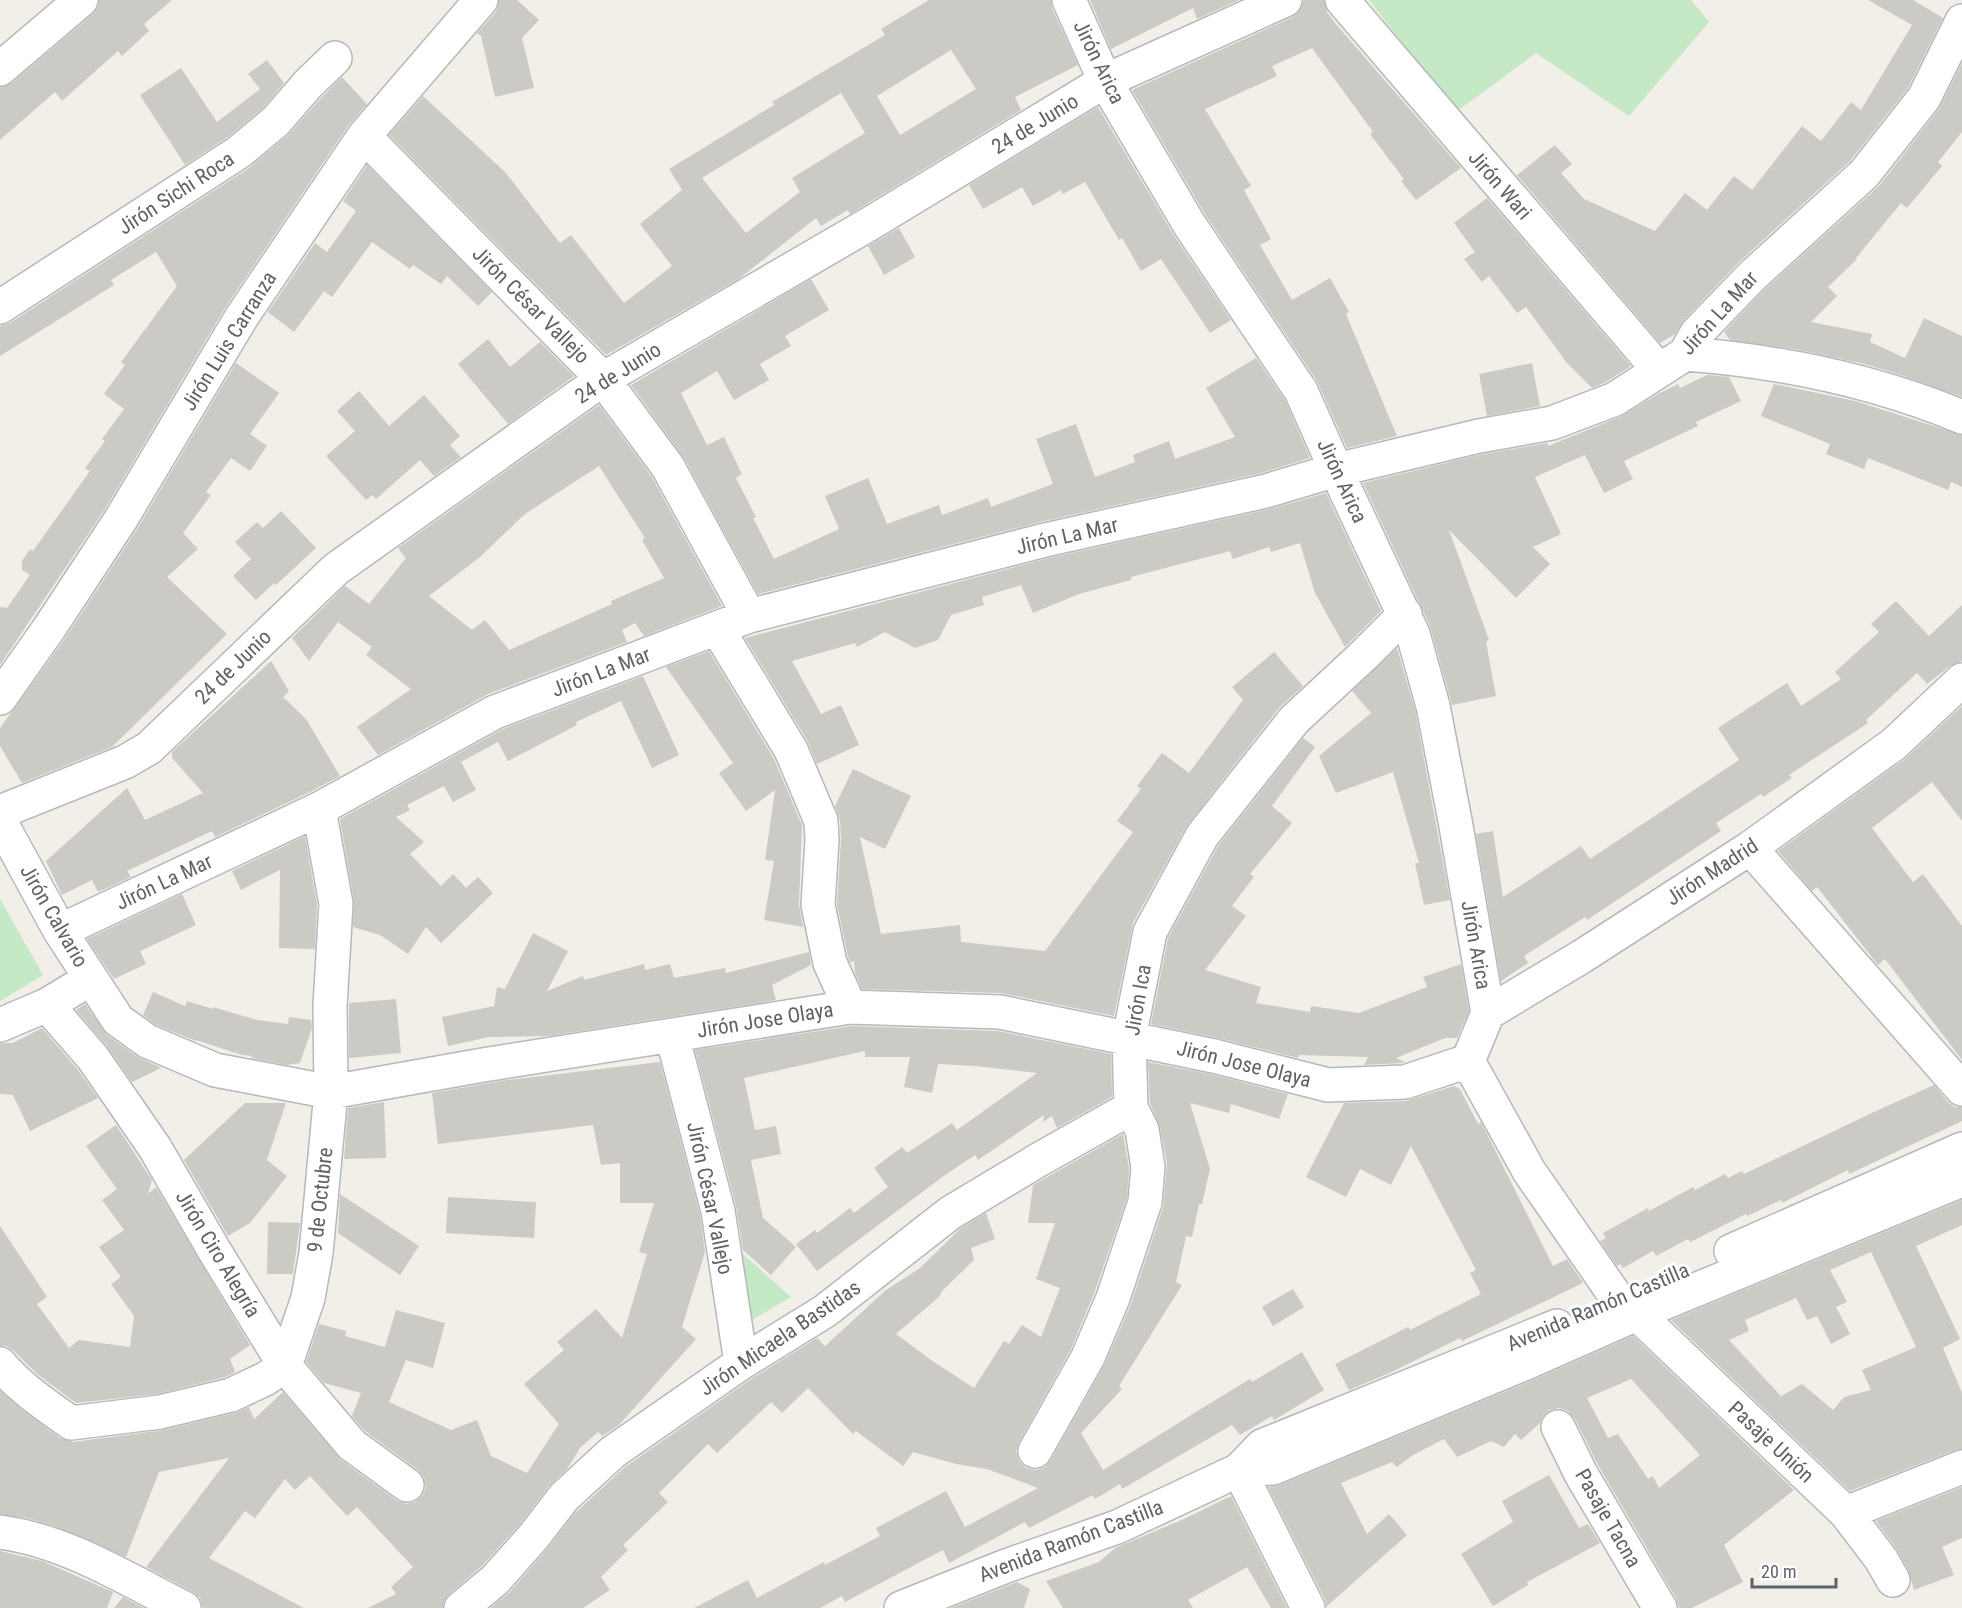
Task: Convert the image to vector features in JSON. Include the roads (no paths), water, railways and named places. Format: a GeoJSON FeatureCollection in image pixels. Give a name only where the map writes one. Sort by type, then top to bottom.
{"type":"FeatureCollection","features":[{"type":"Feature","properties":{"kind":"street"},"geometry":{"type":"LineString","coordinates":[[0,69],[81,0]]}},
{"type":"Feature","properties":{"kind":"street","name":"Jirón Luis Carranza"},"geometry":{"type":"LineString","coordinates":[[0,698],[121,519],[241,318],[364,136],[481,0]]}},
{"type":"Feature","properties":{"kind":"street","name":"Jirón Arica"},"geometry":{"type":"LineString","coordinates":[[1069,0],[1105,81],[1189,225],[1301,390],[1336,471],[1405,614],[1413,634],[1433,706],[1488,1013]]}},
{"type":"Feature","properties":{"kind":"street","name":"24 de Junio"},"geometry":{"type":"LineString","coordinates":[[0,812],[125,762],[149,747],[336,569],[603,379],[871,223],[1105,81],[1285,0]]}},
{"type":"Feature","properties":{"kind":"street","name":"Jirón Wari"},"geometry":{"type":"LineString","coordinates":[[1342,0],[1672,362]]}},
{"type":"Feature","properties":{"kind":"street","name":"Jirón La Mar"},"geometry":{"type":"LineString","coordinates":[[60,931],[319,809],[495,712],[749,616],[1045,540],[1266,491],[1336,471],[1479,436],[1551,423],[1615,399],[1672,362],[1752,276],[1864,174],[1924,98],[1962,21]]}},
{"type":"Feature","properties":{"kind":"street","name":"Jirón Sichi Roca"},"geometry":{"type":"LineString","coordinates":[[0,308],[239,152],[276,121],[308,84],[335,58]]}},
{"type":"Feature","properties":{"kind":"street","name":"Jirón César Vallejo"},"geometry":{"type":"LineString","coordinates":[[364,136],[603,379],[668,467],[749,616]]}},
{"type":"Feature","properties":{"kind":"street"},"geometry":{"type":"LineString","coordinates":[[1672,362],[1733,358],[1801,369],[1870,384],[1962,417]]}},
{"type":"Feature","properties":{"kind":"street","name":"Jirón Ica"},"geometry":{"type":"LineString","coordinates":[[1035,1451],[1088,1357],[1113,1299],[1145,1202],[1148,1167],[1142,1130],[1131,1108],[1129,1038],[1150,932],[1202,836],[1294,720],[1405,614]]}},
{"type":"Feature","properties":{"kind":"street"},"geometry":{"type":"LineString","coordinates":[[717,628],[791,750],[821,821],[818,905],[830,963],[849,1007]]}},
{"type":"Feature","properties":{"kind":"street","name":"Jirón Madrid"},"geometry":{"type":"LineString","coordinates":[[1488,1013],[1581,957],[1750,848],[1894,744],[1962,680]]}},
{"type":"Feature","properties":{"kind":"street","name":"9 de Octubre"},"geometry":{"type":"LineString","coordinates":[[285,1366],[308,1298],[316,1253],[331,1092],[330,1005],[336,904],[319,809]]}},
{"type":"Feature","properties":{"kind":"street","name":"Jirón Calvario"},"geometry":{"type":"LineString","coordinates":[[0,821],[60,931],[90,979]]}},
{"type":"Feature","properties":{"kind":"street"},"geometry":{"type":"LineString","coordinates":[[1750,848],[1962,1089]]}},
{"type":"Feature","properties":{"kind":"street"},"geometry":{"type":"LineString","coordinates":[[0,1025],[47,1005],[90,979]]}},
{"type":"Feature","properties":{"kind":"street","name":"Jirón Jose Olaya"},"geometry":{"type":"LineString","coordinates":[[90,979],[118,1020],[147,1041],[215,1070],[331,1092],[483,1065],[849,1007],[1000,1011],[1214,1056],[1328,1085],[1405,1082],[1468,1061]]}},
{"type":"Feature","properties":{"kind":"street","name":"Jirón Ciro Alegría"},"geometry":{"type":"LineString","coordinates":[[47,1005],[93,1058],[155,1148],[285,1366],[352,1446],[407,1485]]}},
{"type":"Feature","properties":{"kind":"street"},"geometry":{"type":"LineString","coordinates":[[1488,1013],[1468,1061],[1529,1171],[1628,1307]]}},
{"type":"Feature","properties":{"kind":"street","name":"Jirón César Vallejo"},"geometry":{"type":"LineString","coordinates":[[672,1035],[718,1211],[741,1363]]}},
{"type":"Feature","properties":{"kind":"street","name":"Jirón Micaela Bastidas"},"geometry":{"type":"LineString","coordinates":[[461,1608],[495,1580],[534,1536],[564,1497],[613,1452],[741,1363],[825,1311],[950,1213],[1131,1108]]}},
{"type":"Feature","properties":{"kind":"street","name":"Avenida Ramón Castilla"},"geometry":{"type":"LineString","coordinates":[[1628,1307],[1962,1149]]}},
{"type":"Feature","properties":{"kind":"street","name":"Avenida Ramón Castilla"},"geometry":{"type":"LineString","coordinates":[[901,1608],[1006,1566],[1117,1527],[1239,1470],[1262,1446],[1962,1180]]}},
{"type":"Feature","properties":{"kind":"street","name":"Pasaje Unión"},"geometry":{"type":"LineString","coordinates":[[1628,1307],[1846,1513],[1881,1559],[1893,1580]]}},
{"type":"Feature","properties":{"kind":"street"},"geometry":{"type":"LineString","coordinates":[[0,1364],[9,1375],[45,1405],[72,1423],[160,1412],[231,1395],[285,1366]]}},
{"type":"Feature","properties":{"kind":"street","name":"Pasaje Tacna"},"geometry":{"type":"LineString","coordinates":[[1558,1427],[1581,1474],[1660,1608]]}},
{"type":"Feature","properties":{"kind":"street"},"geometry":{"type":"LineString","coordinates":[[1846,1513],[1962,1467]]}},
{"type":"Feature","properties":{"kind":"street"},"geometry":{"type":"LineString","coordinates":[[1239,1470],[1308,1608]]}},
{"type":"Feature","properties":{"kind":"street"},"geometry":{"type":"LineString","coordinates":[[0,1532],[21,1535],[88,1560],[184,1608]]}}]}
